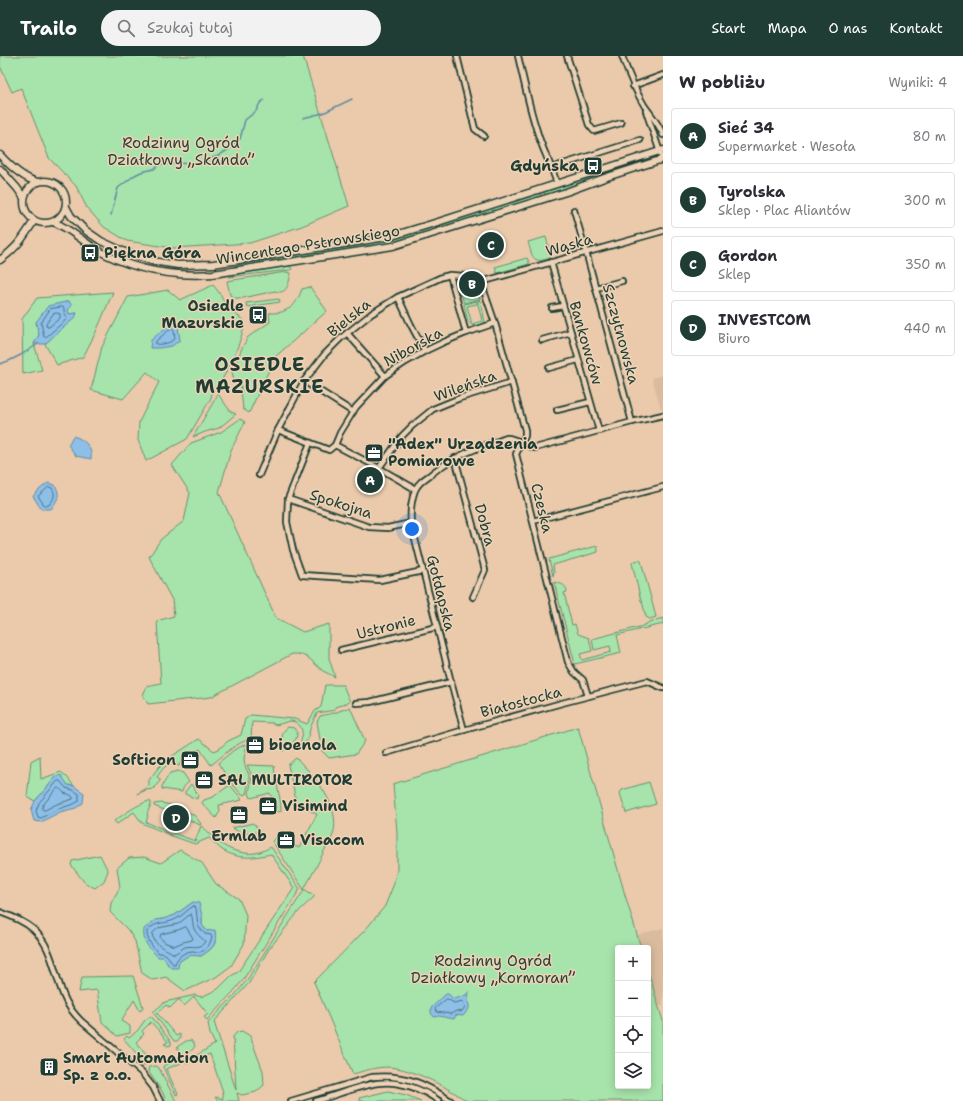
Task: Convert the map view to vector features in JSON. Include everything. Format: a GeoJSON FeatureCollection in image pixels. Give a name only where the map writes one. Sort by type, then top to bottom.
{"type":"FeatureCollection","features":[{"type":"Feature","properties":{"kind":"main road","name":"Wincentego Pstrowskiego"},"geometry":{"type":"LineString","coordinates":[[66,207],[71,216],[85,230],[101,241],[125,252],[152,261],[178,265],[213,264],[350,244],[392,236],[661,150]]}},
{"type":"Feature","properties":{"kind":"main road"},"geometry":{"type":"LineString","coordinates":[[0,155],[26,178],[37,182],[49,181],[59,186],[65,196],[66,207],[60,218],[52,222],[43,224],[34,221],[26,213],[23,206],[25,194],[30,187],[37,182]]}},
{"type":"Feature","properties":{"kind":"main road","name":"Wincentego Pstrowskiego"},"geometry":{"type":"LineString","coordinates":[[52,222],[62,226],[95,249],[118,261],[148,270],[201,275],[393,246],[663,160]]}},
{"type":"Feature","properties":{"kind":"main road"},"geometry":{"type":"LineString","coordinates":[[0,169],[24,198]]}},
{"type":"Feature","properties":{"kind":"main road"},"geometry":{"type":"LineString","coordinates":[[0,260],[21,242],[34,221]]}},
{"type":"Feature","properties":{"kind":"main road"},"geometry":{"type":"LineString","coordinates":[[438,222],[437,228],[442,231]]}},
{"type":"Feature","properties":{"kind":"street"},"geometry":{"type":"LineString","coordinates":[[457,56],[475,129],[484,136]]}},
{"type":"Feature","properties":{"kind":"street"},"geometry":{"type":"LineString","coordinates":[[518,56],[537,132],[557,184]]}},
{"type":"Feature","properties":{"kind":"street"},"geometry":{"type":"LineString","coordinates":[[567,56],[589,125],[594,131],[621,122]]}},
{"type":"Feature","properties":{"kind":"street"},"geometry":{"type":"LineString","coordinates":[[622,56],[633,86],[663,135]]}},
{"type":"Feature","properties":{"kind":"street"},"geometry":{"type":"LineString","coordinates":[[633,86],[663,75]]}},
{"type":"Feature","properties":{"kind":"street"},"geometry":{"type":"LineString","coordinates":[[644,105],[654,135],[661,150],[663,160]]}},
{"type":"Feature","properties":{"kind":"street"},"geometry":{"type":"LineString","coordinates":[[551,168],[640,140]]}},
{"type":"Feature","properties":{"kind":"street","name":"Szczytnowska"},"geometry":{"type":"LineString","coordinates":[[574,210],[632,422]]}},
{"type":"Feature","properties":{"kind":"street","name":"Wąska"},"geometry":{"type":"LineString","coordinates":[[481,282],[663,232]]}},
{"type":"Feature","properties":{"kind":"street","name":"Bankowców"},"geometry":{"type":"LineString","coordinates":[[551,262],[599,431]]}},
{"type":"Feature","properties":{"kind":"street"},"geometry":{"type":"LineString","coordinates":[[466,333],[450,275],[478,277],[481,282]]}},
{"type":"Feature","properties":{"kind":"street","name":"Bielska"},"geometry":{"type":"LineString","coordinates":[[259,475],[278,430],[304,380],[325,354],[347,333],[371,314],[398,297],[442,277],[450,275]]}},
{"type":"Feature","properties":{"kind":"street"},"geometry":{"type":"LineString","coordinates":[[596,288],[622,281]]}},
{"type":"Feature","properties":{"kind":"street","name":"Czeska"},"geometry":{"type":"LineString","coordinates":[[481,282],[512,382],[525,430],[522,443],[516,454],[568,662],[574,672],[583,680],[588,696]]}},
{"type":"Feature","properties":{"kind":"street"},"geometry":{"type":"LineString","coordinates":[[398,297],[411,325],[426,351]]}},
{"type":"Feature","properties":{"kind":"street"},"geometry":{"type":"LineString","coordinates":[[552,308],[563,306]]}},
{"type":"Feature","properties":{"kind":"street","name":"Niborska"},"geometry":{"type":"LineString","coordinates":[[334,445],[352,412],[385,376],[406,362],[444,342],[494,323]]}},
{"type":"Feature","properties":{"kind":"street"},"geometry":{"type":"LineString","coordinates":[[542,340],[571,332]]}},
{"type":"Feature","properties":{"kind":"street"},"geometry":{"type":"LineString","coordinates":[[347,333],[385,376]]}},
{"type":"Feature","properties":{"kind":"street"},"geometry":{"type":"LineString","coordinates":[[549,368],[578,360]]}},
{"type":"Feature","properties":{"kind":"street"},"geometry":{"type":"LineString","coordinates":[[304,380],[352,412]]}},
{"type":"Feature","properties":{"kind":"street","name":"Wileńska"},"geometry":{"type":"LineString","coordinates":[[379,468],[402,436],[433,409],[460,398],[512,382]]}},
{"type":"Feature","properties":{"kind":"street"},"geometry":{"type":"LineString","coordinates":[[557,410],[590,402]]}},
{"type":"Feature","properties":{"kind":"street"},"geometry":{"type":"LineString","coordinates":[[278,430],[329,450],[334,445],[379,468],[415,489],[426,477],[455,458],[474,448],[507,438],[535,448],[663,415]]}},
{"type":"Feature","properties":{"kind":"street"},"geometry":{"type":"LineString","coordinates":[[310,443],[288,499],[287,522],[293,550],[302,575],[380,580],[423,571]]}},
{"type":"Feature","properties":{"kind":"street","name":"Dobra"},"geometry":{"type":"LineString","coordinates":[[455,458],[485,570],[473,597]]}},
{"type":"Feature","properties":{"kind":"street"},"geometry":{"type":"LineString","coordinates":[[533,521],[663,487]]}},
{"type":"Feature","properties":{"kind":"street","name":"Gołdapska"},"geometry":{"type":"LineString","coordinates":[[415,489],[410,508],[411,523],[464,730]]}},
{"type":"Feature","properties":{"kind":"street","name":"Spokojna"},"geometry":{"type":"LineString","coordinates":[[288,499],[369,527],[388,528],[411,523]]}},
{"type":"Feature","properties":{"kind":"street","name":"Ustronie"},"geometry":{"type":"LineString","coordinates":[[341,650],[437,627]]}},
{"type":"Feature","properties":{"kind":"street","name":"Białostocka"},"geometry":{"type":"LineString","coordinates":[[386,753],[464,730],[647,681],[663,688]]}},
{"type":"Feature","properties":{"kind":"street"},"geometry":{"type":"LineString","coordinates":[[356,703],[370,702],[451,682]]}},
{"type":"Feature","properties":{"kind":"street"},"geometry":{"type":"LineString","coordinates":[[0,912],[24,922],[33,928],[40,936],[50,952],[66,1001],[73,1013],[142,1073],[153,1087],[160,1101]]}},
{"type":"Feature","properties":{"kind":"street"},"geometry":{"type":"LineString","coordinates":[[291,1101],[372,1077],[394,1076],[407,1078],[424,1084],[451,1101]]}},
{"type":"Feature","properties":{"kind":"street"},"geometry":{"type":"LineString","coordinates":[[316,1101],[379,1083],[406,1085],[422,1091],[439,1101]]}},
{"type":"Feature","properties":{"kind":"shaded area"},"geometry":{"type":"Polygon","coordinates":[[[663,375],[663,408],[661,409],[652,378],[663,375]]]}},
{"type":"Feature","properties":{"kind":"shaded area"},"geometry":{"type":"Polygon","coordinates":[[[663,928],[663,1005],[659,1006],[651,981],[651,945],[640,945],[637,935],[663,928]]]}},
{"type":"Feature","properties":{"kind":"green space","name":"Rodzinny Ogród Działkowy „Skanda”"},"geometry":{"type":"Polygon","coordinates":[[[0,56],[303,56],[349,206],[302,226],[250,243],[173,248],[127,241],[104,227],[87,208],[76,186],[49,158],[21,88],[12,92],[0,66],[0,56]]]}},
{"type":"Feature","properties":{"kind":"green space"},"geometry":{"type":"Polygon","coordinates":[[[641,160],[642,161],[594,179],[545,195],[544,191],[641,160]]]}},
{"type":"Feature","properties":{"kind":"green space"},"geometry":{"type":"Polygon","coordinates":[[[540,192],[541,196],[441,229],[440,225],[540,192]]]}},
{"type":"Feature","properties":{"kind":"green space"},"geometry":{"type":"Polygon","coordinates":[[[433,227],[434,231],[393,243],[234,268],[236,265],[399,237],[433,227]]]}},
{"type":"Feature","properties":{"kind":"green space"},"geometry":{"type":"Polygon","coordinates":[[[546,237],[551,256],[546,259],[536,260],[532,255],[528,242],[546,237]]]}},
{"type":"Feature","properties":{"kind":"green space"},"geometry":{"type":"Polygon","coordinates":[[[527,258],[529,264],[497,273],[495,267],[527,258]]]}},
{"type":"Feature","properties":{"kind":"green space"},"geometry":{"type":"Polygon","coordinates":[[[290,266],[292,269],[290,270],[229,277],[242,273],[290,266]]]}},
{"type":"Feature","properties":{"kind":"green space"},"geometry":{"type":"Polygon","coordinates":[[[286,272],[291,273],[287,287],[283,291],[275,291],[243,298],[235,298],[230,295],[227,281],[286,272]]]}},
{"type":"Feature","properties":{"kind":"green space"},"geometry":{"type":"Polygon","coordinates":[[[467,279],[469,288],[476,287],[480,299],[464,303],[457,283],[460,280],[467,279]]]}},
{"type":"Feature","properties":{"kind":"green space"},"geometry":{"type":"Polygon","coordinates":[[[213,285],[221,295],[225,305],[245,322],[236,350],[231,363],[222,379],[214,389],[211,398],[187,439],[146,461],[138,440],[139,422],[159,382],[147,372],[123,399],[91,390],[102,347],[128,297],[168,290],[180,300],[213,285]]]}},
{"type":"Feature","properties":{"kind":"green space"},"geometry":{"type":"Polygon","coordinates":[[[310,287],[327,311],[275,357],[249,413],[243,409],[240,381],[234,381],[232,372],[242,348],[248,337],[270,322],[269,313],[289,309],[300,295],[302,289],[310,287]]]}},
{"type":"Feature","properties":{"kind":"green space"},"geometry":{"type":"Polygon","coordinates":[[[113,292],[96,332],[83,357],[57,365],[45,344],[77,313],[69,314],[68,310],[36,322],[39,335],[34,344],[42,370],[23,374],[22,319],[37,298],[113,292]]]}},
{"type":"Feature","properties":{"kind":"green space"},"geometry":{"type":"Polygon","coordinates":[[[279,299],[280,302],[247,307],[246,303],[279,299]]]}},
{"type":"Feature","properties":{"kind":"green space"},"geometry":{"type":"Polygon","coordinates":[[[479,300],[481,302],[485,322],[475,326],[472,325],[467,319],[464,304],[477,301],[477,304],[467,306],[472,324],[482,321],[478,304],[479,300]]]}},
{"type":"Feature","properties":{"kind":"green space"},"geometry":{"type":"Polygon","coordinates":[[[218,394],[231,412],[236,414],[219,428],[193,437],[218,394]]]}},
{"type":"Feature","properties":{"kind":"green space"},"geometry":{"type":"Polygon","coordinates":[[[240,419],[245,422],[231,450],[219,492],[276,618],[303,632],[329,624],[329,658],[335,677],[323,671],[306,657],[298,654],[292,654],[211,697],[148,704],[143,695],[147,686],[161,683],[157,621],[174,616],[172,600],[149,557],[161,539],[184,521],[190,493],[172,465],[191,443],[221,432],[240,419]]]}},
{"type":"Feature","properties":{"kind":"green space"},"geometry":{"type":"Polygon","coordinates":[[[597,546],[598,552],[553,565],[553,576],[549,559],[597,546]]]}},
{"type":"Feature","properties":{"kind":"green space"},"geometry":{"type":"Polygon","coordinates":[[[640,560],[656,617],[650,619],[646,617],[632,563],[640,560]]]}},
{"type":"Feature","properties":{"kind":"green space"},"geometry":{"type":"Polygon","coordinates":[[[554,582],[566,587],[567,592],[564,593],[572,625],[575,624],[578,634],[589,638],[592,651],[580,654],[582,660],[611,652],[610,646],[594,650],[592,639],[643,626],[651,621],[652,623],[653,621],[663,618],[663,624],[617,635],[621,653],[575,664],[554,582]]]}},
{"type":"Feature","properties":{"kind":"green space"},"geometry":{"type":"Polygon","coordinates":[[[325,685],[343,685],[350,702],[335,707],[335,710],[317,713],[311,726],[307,741],[302,745],[302,730],[294,721],[278,725],[273,725],[273,723],[252,722],[251,740],[235,746],[211,765],[200,749],[195,752],[193,751],[184,757],[179,766],[176,765],[175,762],[164,767],[157,777],[160,781],[153,789],[137,794],[149,786],[149,780],[166,760],[199,739],[214,751],[219,749],[228,741],[241,735],[245,719],[251,715],[295,719],[307,724],[315,711],[321,707],[325,685]]]}},
{"type":"Feature","properties":{"kind":"green space"},"geometry":{"type":"Polygon","coordinates":[[[350,707],[365,741],[356,754],[329,758],[322,751],[317,722],[320,716],[350,707]]]}},
{"type":"Feature","properties":{"kind":"green space"},"geometry":{"type":"Polygon","coordinates":[[[288,727],[294,728],[297,735],[294,741],[283,751],[282,737],[285,729],[288,727]]]}},
{"type":"Feature","properties":{"kind":"green space","name":"Rodzinny Ogród Działkowy „Kormoran”"},"geometry":{"type":"Polygon","coordinates":[[[578,727],[640,945],[615,945],[615,1089],[651,1089],[651,981],[663,1021],[663,1101],[467,1101],[433,1081],[404,1070],[391,1067],[353,1074],[314,982],[366,929],[385,906],[393,886],[397,870],[397,832],[393,784],[578,727]]]}},
{"type":"Feature","properties":{"kind":"green space"},"geometry":{"type":"Polygon","coordinates":[[[246,744],[244,759],[249,775],[249,782],[246,794],[242,795],[229,780],[218,763],[234,750],[246,744]]]}},
{"type":"Feature","properties":{"kind":"green space"},"geometry":{"type":"Polygon","coordinates":[[[40,756],[41,779],[61,772],[74,786],[68,785],[56,777],[35,801],[27,797],[31,761],[40,756]]]}},
{"type":"Feature","properties":{"kind":"green space"},"geometry":{"type":"Polygon","coordinates":[[[296,758],[311,773],[325,792],[334,814],[335,824],[333,835],[304,889],[315,896],[299,911],[269,949],[249,983],[214,1022],[236,1090],[233,1037],[237,1032],[242,1031],[250,1036],[263,1071],[264,1085],[256,1092],[242,1095],[237,1093],[239,1101],[218,1101],[215,1097],[223,1099],[223,1092],[210,1054],[186,1063],[185,1058],[197,1055],[215,1044],[210,1034],[208,1023],[247,980],[304,890],[272,841],[280,835],[284,837],[282,840],[299,848],[317,814],[307,809],[308,806],[302,803],[295,803],[296,800],[288,765],[296,758]]]}},
{"type":"Feature","properties":{"kind":"green space"},"geometry":{"type":"Polygon","coordinates":[[[247,765],[274,766],[281,811],[278,812],[274,798],[272,798],[270,793],[251,798],[249,793],[252,776],[247,765]]]}},
{"type":"Feature","properties":{"kind":"green space"},"geometry":{"type":"Polygon","coordinates":[[[178,771],[183,773],[189,782],[184,786],[182,792],[162,789],[162,786],[170,773],[178,771]]]}},
{"type":"Feature","properties":{"kind":"green space"},"geometry":{"type":"Polygon","coordinates":[[[649,782],[656,804],[626,813],[620,793],[622,790],[649,782]]]}},
{"type":"Feature","properties":{"kind":"green space"},"geometry":{"type":"Polygon","coordinates":[[[191,784],[198,795],[197,799],[185,794],[191,784]]]}},
{"type":"Feature","properties":{"kind":"green space"},"geometry":{"type":"Polygon","coordinates":[[[230,785],[242,800],[219,805],[220,811],[216,818],[202,803],[204,800],[213,797],[230,785]]]}},
{"type":"Feature","properties":{"kind":"green space"},"geometry":{"type":"Polygon","coordinates":[[[149,801],[151,804],[146,822],[165,830],[165,832],[172,835],[173,833],[195,841],[201,826],[219,843],[240,852],[256,853],[271,847],[300,889],[243,980],[207,1020],[204,1017],[208,1014],[194,997],[184,1006],[179,999],[170,1008],[166,1005],[157,1013],[176,1036],[180,1034],[180,1039],[177,1041],[174,1041],[153,1012],[165,1002],[195,995],[201,997],[218,989],[231,976],[238,972],[294,888],[271,854],[251,857],[233,855],[221,849],[209,838],[195,844],[172,836],[142,823],[134,812],[117,824],[114,821],[135,807],[149,801]]]}},
{"type":"Feature","properties":{"kind":"green space"},"geometry":{"type":"Polygon","coordinates":[[[162,803],[175,806],[172,813],[154,806],[154,804],[162,803]]]}},
{"type":"Feature","properties":{"kind":"green space"},"geometry":{"type":"Polygon","coordinates":[[[185,810],[195,816],[201,824],[200,825],[182,817],[185,810]]]}},
{"type":"Feature","properties":{"kind":"green space"},"geometry":{"type":"Polygon","coordinates":[[[253,823],[260,831],[246,833],[239,832],[232,828],[253,823]]]}},
{"type":"Feature","properties":{"kind":"green space"},"geometry":{"type":"Polygon","coordinates":[[[180,850],[202,863],[216,884],[239,899],[246,915],[244,944],[231,966],[216,977],[185,991],[166,977],[153,980],[142,973],[135,941],[128,930],[110,912],[111,903],[120,887],[117,868],[129,858],[144,857],[161,863],[180,850]],[[193,902],[175,915],[155,920],[163,957],[168,965],[179,962],[187,956],[201,956],[213,946],[216,940],[215,931],[207,931],[202,925],[202,916],[193,902]]]}},
{"type":"Feature","properties":{"kind":"green space"},"geometry":{"type":"Polygon","coordinates":[[[100,855],[108,871],[104,881],[95,888],[85,883],[71,865],[72,861],[100,855]]]}},
{"type":"Feature","properties":{"kind":"green space"},"geometry":{"type":"Polygon","coordinates":[[[133,976],[143,1007],[140,1011],[134,1000],[121,1021],[130,1026],[130,1033],[117,1036],[102,1022],[97,990],[79,992],[82,977],[133,976]]]}},
{"type":"Feature","properties":{"kind":"green space"},"geometry":{"type":"Polygon","coordinates":[[[151,1016],[171,1042],[171,1045],[168,1046],[164,1044],[168,1042],[151,1022],[142,1031],[144,1034],[136,1042],[147,1056],[150,1054],[150,1060],[143,1066],[140,1064],[143,1061],[124,1039],[127,1036],[129,1038],[138,1030],[145,1020],[151,1016]]]}},
{"type":"Feature","properties":{"kind":"green space"},"geometry":{"type":"Polygon","coordinates":[[[191,1040],[195,1045],[193,1049],[190,1052],[181,1055],[177,1047],[186,1041],[191,1040]]]}},
{"type":"Feature","properties":{"kind":"green space"},"geometry":{"type":"Polygon","coordinates":[[[179,1060],[181,1063],[166,1069],[178,1094],[176,1095],[163,1067],[164,1065],[179,1060]]]}},
{"type":"Feature","properties":{"kind":"green space"},"geometry":{"type":"Polygon","coordinates":[[[156,1066],[159,1068],[176,1101],[166,1101],[163,1093],[148,1071],[149,1067],[156,1066]]]}},
{"type":"Feature","properties":{"kind":"green space"},"geometry":{"type":"Polygon","coordinates":[[[388,1091],[406,1095],[421,1101],[360,1101],[359,1098],[388,1091]]]}},
{"type":"Feature","properties":{"kind":"water"},"geometry":{"type":"Polygon","coordinates":[[[69,301],[72,306],[68,310],[69,314],[77,313],[75,318],[45,344],[34,344],[39,335],[36,322],[48,306],[69,301]]]}},
{"type":"Feature","properties":{"kind":"water"},"geometry":{"type":"Polygon","coordinates":[[[171,323],[178,327],[180,340],[172,346],[150,348],[151,340],[171,323]]]}},
{"type":"Feature","properties":{"kind":"water"},"geometry":{"type":"Polygon","coordinates":[[[73,436],[81,439],[87,444],[91,451],[91,459],[76,456],[68,445],[73,436]]]}},
{"type":"Feature","properties":{"kind":"water"},"geometry":{"type":"Polygon","coordinates":[[[48,483],[55,485],[58,492],[58,497],[51,509],[41,509],[33,496],[48,483]]]}},
{"type":"Feature","properties":{"kind":"water"},"geometry":{"type":"Polygon","coordinates":[[[61,775],[68,785],[74,786],[84,793],[83,803],[76,808],[60,812],[41,822],[34,821],[31,810],[35,801],[56,777],[61,775]]]}},
{"type":"Feature","properties":{"kind":"water"},"geometry":{"type":"Polygon","coordinates":[[[193,902],[199,903],[202,916],[202,925],[207,931],[215,930],[215,943],[211,949],[201,956],[187,957],[179,962],[178,968],[171,968],[163,957],[158,957],[147,944],[144,938],[144,929],[155,920],[175,915],[193,902]]]}},
{"type":"Feature","properties":{"kind":"water"},"geometry":{"type":"Polygon","coordinates":[[[469,991],[469,1009],[463,1016],[456,1015],[454,1019],[439,1016],[434,1017],[431,1013],[431,1008],[446,994],[454,999],[466,995],[469,991]]]}},
{"type":"Feature","properties":{"kind":"waterway"},"geometry":{"type":"LineString","coordinates":[[303,118],[323,113],[352,99]]}},
{"type":"Feature","properties":{"kind":"waterway"},"geometry":{"type":"LineString","coordinates":[[111,215],[118,188],[135,175],[154,169],[158,165],[162,164],[199,163],[218,156],[229,149],[240,139],[245,120],[256,111],[260,103],[264,100]]}},
{"type":"Feature","properties":{"kind":"waterway"},"geometry":{"type":"LineString","coordinates":[[0,364],[15,358],[38,344]]}},
{"type":"Feature","properties":{"kind":"place","name":"Gdyńska"},"geometry":{"type":"Point","coordinates":[593,166]}},
{"type":"Feature","properties":{"kind":"place","name":"Gordon"},"geometry":{"type":"Point","coordinates":[491,245]}},
{"type":"Feature","properties":{"kind":"place","name":"Piękna Góra"},"geometry":{"type":"Point","coordinates":[90,253]}},
{"type":"Feature","properties":{"kind":"place","name":"Tyrolska"},"geometry":{"type":"Point","coordinates":[472,284]}},
{"type":"Feature","properties":{"kind":"place","name":"Osiedle Mazurskie"},"geometry":{"type":"Point","coordinates":[258,315]}},
{"type":"Feature","properties":{"kind":"place","name":"\"Adex\" Urządzenia Pomiarowe"},"geometry":{"type":"Point","coordinates":[374,453]}},
{"type":"Feature","properties":{"kind":"place","name":"Sieć 34"},"geometry":{"type":"Point","coordinates":[370,480]}},
{"type":"Feature","properties":{"kind":"place","name":"bioenola"},"geometry":{"type":"Point","coordinates":[255,745]}},
{"type":"Feature","properties":{"kind":"place","name":"Softicon"},"geometry":{"type":"Point","coordinates":[190,760]}},
{"type":"Feature","properties":{"kind":"place","name":"SAL MULTIROTOR"},"geometry":{"type":"Point","coordinates":[204,780]}},
{"type":"Feature","properties":{"kind":"place","name":"Visimind"},"geometry":{"type":"Point","coordinates":[268,806]}},
{"type":"Feature","properties":{"kind":"place","name":"Ermlab"},"geometry":{"type":"Point","coordinates":[239,815]}},
{"type":"Feature","properties":{"kind":"place","name":"INVESTCOM"},"geometry":{"type":"Point","coordinates":[176,818]}},
{"type":"Feature","properties":{"kind":"place","name":"Visacom"},"geometry":{"type":"Point","coordinates":[286,840]}},
{"type":"Feature","properties":{"kind":"place","name":"Smart Automation Sp. z o.o."},"geometry":{"type":"Point","coordinates":[49,1067]}},
{"type":"Feature","properties":{"kind":"district","name":"OSIEDLE MAZURSKIE"},"geometry":{"type":"Point","coordinates":[260,375]}}]}
